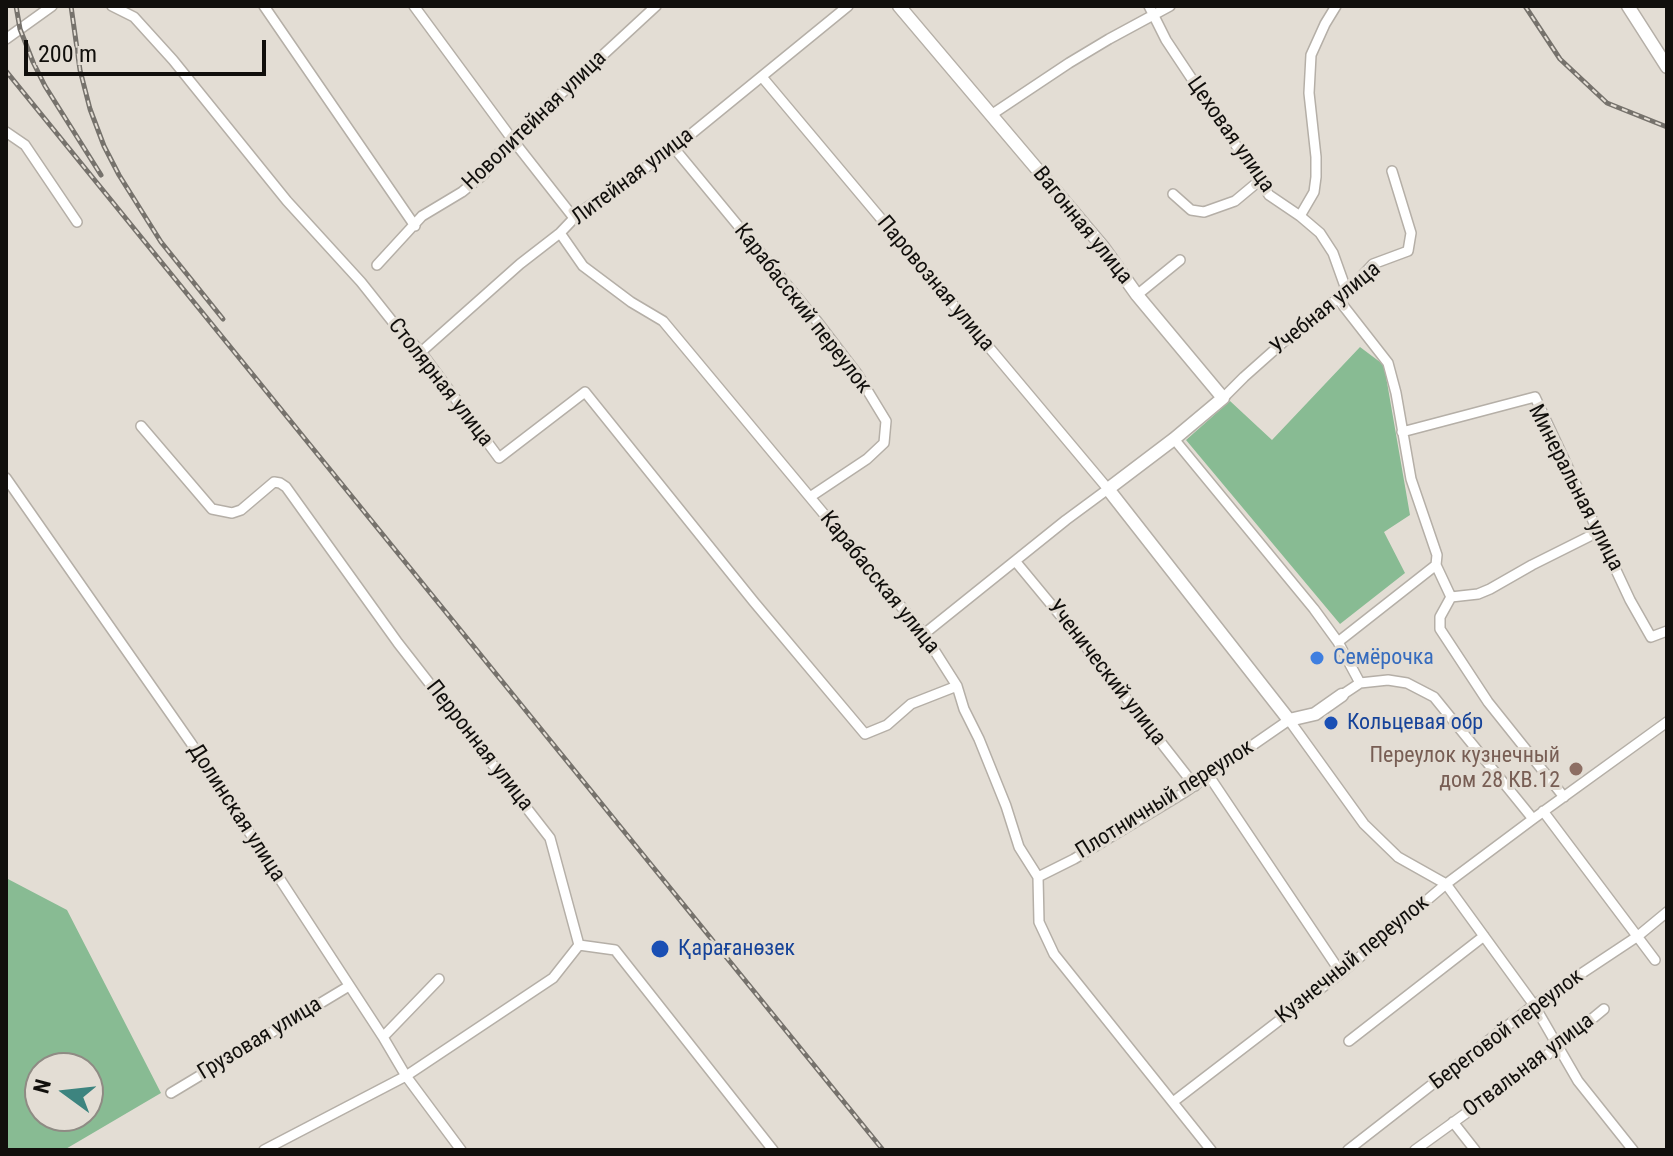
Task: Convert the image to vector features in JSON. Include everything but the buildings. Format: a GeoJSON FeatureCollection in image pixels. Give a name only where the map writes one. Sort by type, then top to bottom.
{"type":"FeatureCollection","features":[{"type":"Feature","properties":{"kind":"street"},"geometry":{"type":"LineString","coordinates":[[6,39],[52,6]]}},
{"type":"Feature","properties":{"kind":"street","name":"Столярная улица"},"geometry":{"type":"LineString","coordinates":[[112,6],[134,17],[163,49],[287,201],[421,352],[499,458],[585,392],[865,734],[887,725],[911,704],[957,686]]}},
{"type":"Feature","properties":{"kind":"street"},"geometry":{"type":"LineString","coordinates":[[264,6],[415,226]]}},
{"type":"Feature","properties":{"kind":"street"},"geometry":{"type":"LineString","coordinates":[[414,6],[574,218]]}},
{"type":"Feature","properties":{"kind":"street","name":"Новолитейная улица"},"geometry":{"type":"LineString","coordinates":[[377,265],[422,216],[462,192],[484,174],[512,139],[656,6]]}},
{"type":"Feature","properties":{"kind":"street","name":"Литейная улица"},"geometry":{"type":"LineString","coordinates":[[421,352],[574,218],[674,148],[848,6]]}},
{"type":"Feature","properties":{"kind":"street","name":"Вагонная улица"},"geometry":{"type":"LineString","coordinates":[[899,6],[1103,247],[1137,295],[1223,398]]}},
{"type":"Feature","properties":{"kind":"street"},"geometry":{"type":"LineString","coordinates":[[991,115],[1152,11],[1170,6]]}},
{"type":"Feature","properties":{"kind":"street"},"geometry":{"type":"LineString","coordinates":[[1300,216],[1314,192],[1316,177],[1309,93],[1311,55],[1336,6]]}},
{"type":"Feature","properties":{"kind":"street"},"geometry":{"type":"LineString","coordinates":[[1628,6],[1667,67]]}},
{"type":"Feature","properties":{"kind":"street","name":"Цеховая улица"},"geometry":{"type":"LineString","coordinates":[[1152,11],[1166,40],[1269,195],[1320,233],[1333,253],[1347,292]]}},
{"type":"Feature","properties":{"kind":"street","name":"Паровозная улица"},"geometry":{"type":"LineString","coordinates":[[762,77],[1108,489]]}},
{"type":"Feature","properties":{"kind":"street"},"geometry":{"type":"LineString","coordinates":[[6,132],[25,145],[77,222]]}},
{"type":"Feature","properties":{"kind":"street","name":"Карабасский переулок"},"geometry":{"type":"LineString","coordinates":[[674,148],[816,320],[858,375],[886,421],[884,443],[867,459],[810,497]]}},
{"type":"Feature","properties":{"kind":"street","name":"Учебная улица"},"geometry":{"type":"LineString","coordinates":[[1223,398],[1307,321],[1347,292],[1373,264],[1408,251],[1411,233],[1392,171]]}},
{"type":"Feature","properties":{"kind":"street"},"geometry":{"type":"LineString","coordinates":[[1173,194],[1191,210],[1204,212],[1235,201],[1259,181]]}},
{"type":"Feature","properties":{"kind":"street","name":"Карабасская улица"},"geometry":{"type":"LineString","coordinates":[[560,233],[583,266],[598,279],[663,321],[924,634],[957,686],[1006,806],[1019,847],[1038,877],[1039,922],[1054,954],[1211,1150]]}},
{"type":"Feature","properties":{"kind":"street"},"geometry":{"type":"LineString","coordinates":[[1137,295],[1180,260]]}},
{"type":"Feature","properties":{"kind":"street"},"geometry":{"type":"LineString","coordinates":[[1338,299],[1388,363],[1411,479],[1437,555],[1436,565],[1451,597]]}},
{"type":"Feature","properties":{"kind":"street","name":"Минеральная улица"},"geometry":{"type":"LineString","coordinates":[[1402,432],[1535,397],[1630,600],[1651,637],[1667,631]]}},
{"type":"Feature","properties":{"kind":"street"},"geometry":{"type":"LineString","coordinates":[[924,634],[1223,398]]}},
{"type":"Feature","properties":{"kind":"street","name":"Перронная улица"},"geometry":{"type":"LineString","coordinates":[[141,426],[212,509],[232,513],[241,510],[274,482],[286,487],[390,632],[550,838],[579,945]]}},
{"type":"Feature","properties":{"kind":"street"},"geometry":{"type":"LineString","coordinates":[[1174,439],[1314,609],[1338,642],[1360,683]]}},
{"type":"Feature","properties":{"kind":"street","name":"Долинская улица"},"geometry":{"type":"LineString","coordinates":[[6,478],[191,743],[406,1076],[461,1150]]}},
{"type":"Feature","properties":{"kind":"street"},"geometry":{"type":"LineString","coordinates":[[1108,489],[1289,720],[1364,824],[1398,857],[1446,884],[1534,1005],[1578,1081],[1633,1150]]}},
{"type":"Feature","properties":{"kind":"street"},"geometry":{"type":"LineString","coordinates":[[1451,597],[1478,594],[1490,589],[1598,532]]}},
{"type":"Feature","properties":{"kind":"street","name":"Ученический улица"},"geometry":{"type":"LineString","coordinates":[[1016,562],[1195,786]]}},
{"type":"Feature","properties":{"kind":"street"},"geometry":{"type":"LineString","coordinates":[[1338,642],[1436,565]]}},
{"type":"Feature","properties":{"kind":"street"},"geometry":{"type":"LineString","coordinates":[[1451,597],[1440,617],[1440,629],[1488,702],[1564,797]]}},
{"type":"Feature","properties":{"kind":"street"},"geometry":{"type":"LineString","coordinates":[[1289,720],[1315,714],[1360,683],[1388,680],[1407,683],[1434,697],[1533,819]]}},
{"type":"Feature","properties":{"kind":"street","name":"Плотничный переулок"},"geometry":{"type":"LineString","coordinates":[[1038,877],[1074,859],[1195,786],[1289,720]]}},
{"type":"Feature","properties":{"kind":"street","name":"Кузнечный переулок"},"geometry":{"type":"LineString","coordinates":[[1173,1102],[1341,973],[1446,884],[1667,722]]}},
{"type":"Feature","properties":{"kind":"street"},"geometry":{"type":"LineString","coordinates":[[1209,776],[1341,973]]}},
{"type":"Feature","properties":{"kind":"street"},"geometry":{"type":"LineString","coordinates":[[1543,811],[1655,960]]}},
{"type":"Feature","properties":{"kind":"street","name":"Береговой переулок"},"geometry":{"type":"LineString","coordinates":[[1348,1150],[1534,1005],[1638,936],[1667,912]]}},
{"type":"Feature","properties":{"kind":"street"},"geometry":{"type":"LineString","coordinates":[[1349,1041],[1484,936]]}},
{"type":"Feature","properties":{"kind":"street"},"geometry":{"type":"LineString","coordinates":[[264,1150],[406,1076],[553,978],[579,945],[615,950],[773,1150]]}},
{"type":"Feature","properties":{"kind":"street"},"geometry":{"type":"LineString","coordinates":[[383,1037],[439,979]]}},
{"type":"Feature","properties":{"kind":"street","name":"Грузовая улица"},"geometry":{"type":"LineString","coordinates":[[171,1093],[349,986]]}},
{"type":"Feature","properties":{"kind":"street","name":"Отвальная улица"},"geometry":{"type":"LineString","coordinates":[[1415,1150],[1558,1047],[1604,1009]]}},
{"type":"Feature","properties":{"kind":"street","name":"Отвальная улица"},"geometry":{"type":"LineString","coordinates":[[1453,1122],[1475,1150]]}},
{"type":"Feature","properties":{"kind":"green space"},"geometry":{"type":"Polygon","coordinates":[[[1360,347],[1384,365],[1410,515],[1384,532],[1405,573],[1340,624],[1186,440],[1230,401],[1272,440],[1360,347]]]}},
{"type":"Feature","properties":{"kind":"green space"},"geometry":{"type":"Polygon","coordinates":[[[6,878],[67,910],[161,1093],[104,1126],[104,1052],[24,1052],[24,1132],[95,1132],[64,1150],[6,1150],[6,878]]]}},
{"type":"Feature","properties":{"kind":"railway"},"geometry":{"type":"LineString","coordinates":[[16,6],[20,29],[45,86],[101,175]]}},
{"type":"Feature","properties":{"kind":"railway"},"geometry":{"type":"LineString","coordinates":[[71,6],[80,70],[104,146],[161,242],[223,319]]}},
{"type":"Feature","properties":{"kind":"railway"},"geometry":{"type":"LineString","coordinates":[[1525,6],[1560,59],[1607,103],[1667,127]]}},
{"type":"Feature","properties":{"kind":"railway"},"geometry":{"type":"LineString","coordinates":[[6,71],[883,1150]]}},
{"type":"Feature","properties":{"kind":"place","name":"Семёрочка"},"geometry":{"type":"Point","coordinates":[1317,658]}},
{"type":"Feature","properties":{"kind":"place","name":"Кольцевая обр"},"geometry":{"type":"Point","coordinates":[1331,723]}},
{"type":"Feature","properties":{"kind":"place","name":"Переулок кузнечный дом 28 КВ.12"},"geometry":{"type":"Point","coordinates":[1576,769]}},
{"type":"Feature","properties":{"kind":"place","name":"Қарағанөзек"},"geometry":{"type":"Point","coordinates":[660,949]}}]}
